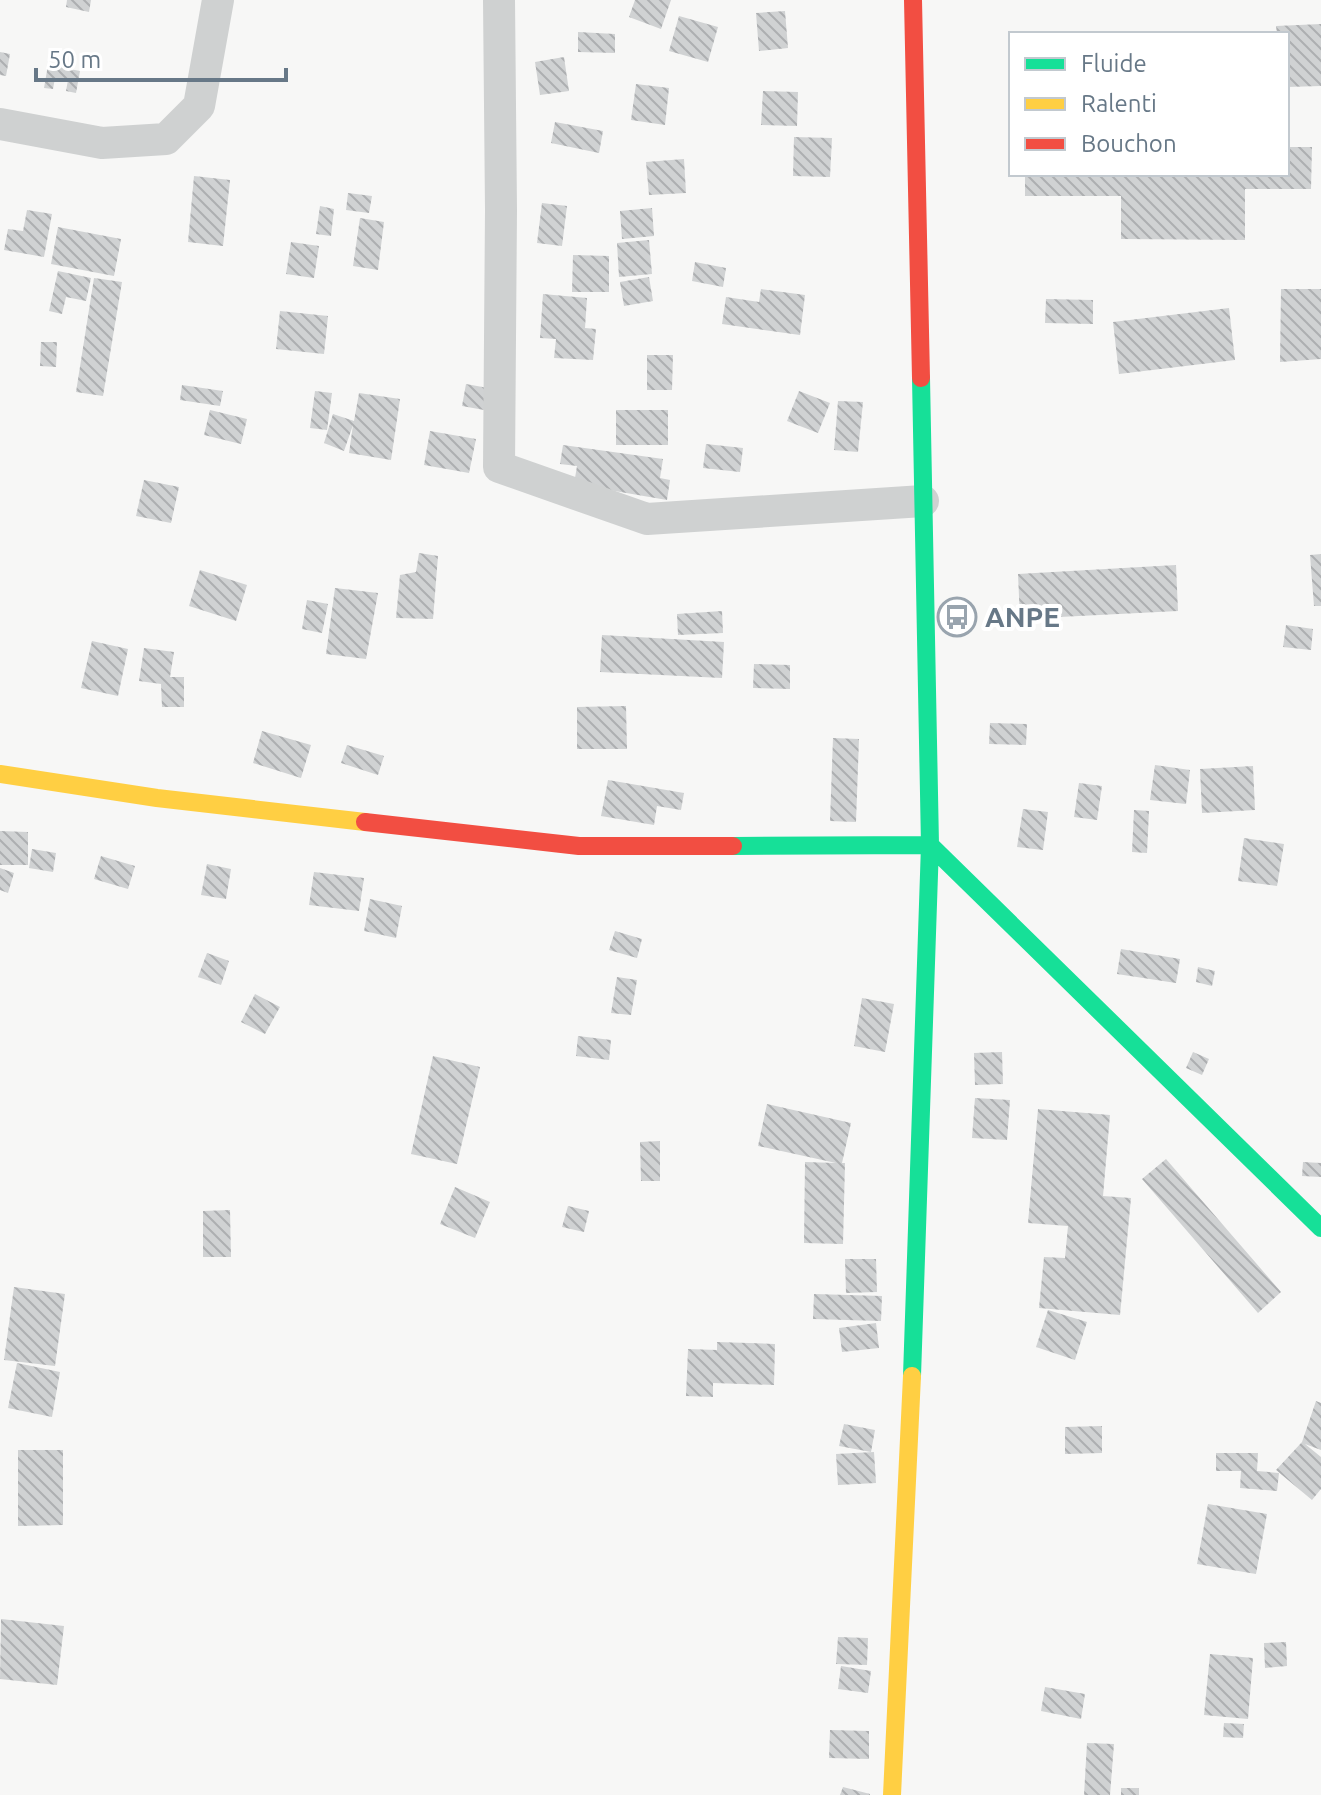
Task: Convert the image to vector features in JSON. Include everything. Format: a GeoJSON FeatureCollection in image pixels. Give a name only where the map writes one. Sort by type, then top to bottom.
{"type":"FeatureCollection","features":[{"type":"Feature","properties":{"kind":"main road"},"geometry":{"type":"LineString","coordinates":[[892,1795],[914,1338],[930,845],[913,0]]}},
{"type":"Feature","properties":{"kind":"main road"},"geometry":{"type":"LineString","coordinates":[[0,774],[157,798],[579,846],[930,845],[1321,1228]]}},
{"type":"Feature","properties":{"kind":"street"},"geometry":{"type":"LineString","coordinates":[[0,124],[102,143],[166,139],[199,106],[218,0]]}},
{"type":"Feature","properties":{"kind":"street"},"geometry":{"type":"LineString","coordinates":[[499,0],[499,467],[647,519],[923,501]]}},
{"type":"Feature","properties":{"kind":"building"},"geometry":{"type":"Polygon","coordinates":[[[67,0],[91,0],[89,12],[66,7],[67,0]]]}},
{"type":"Feature","properties":{"kind":"building"},"geometry":{"type":"Polygon","coordinates":[[[635,0],[671,0],[661,29],[629,17],[635,0]]]}},
{"type":"Feature","properties":{"kind":"building"},"geometry":{"type":"Polygon","coordinates":[[[785,11],[788,48],[759,51],[756,13],[785,11]]]}},
{"type":"Feature","properties":{"kind":"building"},"geometry":{"type":"Polygon","coordinates":[[[679,16],[718,27],[708,62],[669,51],[679,16]]]}},
{"type":"Feature","properties":{"kind":"building"},"geometry":{"type":"Polygon","coordinates":[[[1321,24],[1321,86],[1289,87],[1289,32],[1277,32],[1276,26],[1321,24]]]}},
{"type":"Feature","properties":{"kind":"building"},"geometry":{"type":"Polygon","coordinates":[[[578,32],[615,34],[615,53],[578,52],[578,32]]]}},
{"type":"Feature","properties":{"kind":"building"},"geometry":{"type":"Polygon","coordinates":[[[0,52],[10,54],[6,76],[0,75],[0,52]]]}},
{"type":"Feature","properties":{"kind":"building"},"geometry":{"type":"Polygon","coordinates":[[[564,57],[569,91],[540,95],[535,62],[564,57]]]}},
{"type":"Feature","properties":{"kind":"building"},"geometry":{"type":"Polygon","coordinates":[[[48,65],[80,71],[76,93],[66,91],[68,80],[55,78],[53,89],[44,88],[48,65]]]}},
{"type":"Feature","properties":{"kind":"building"},"geometry":{"type":"Polygon","coordinates":[[[636,84],[669,88],[665,125],[631,120],[636,84]]]}},
{"type":"Feature","properties":{"kind":"building"},"geometry":{"type":"Polygon","coordinates":[[[763,91],[798,92],[797,126],[761,125],[763,91]]]}},
{"type":"Feature","properties":{"kind":"building"},"geometry":{"type":"Polygon","coordinates":[[[555,122],[603,131],[599,153],[551,143],[555,122]]]}},
{"type":"Feature","properties":{"kind":"building"},"geometry":{"type":"Polygon","coordinates":[[[794,137],[832,138],[830,177],[793,176],[794,137]]]}},
{"type":"Feature","properties":{"kind":"building"},"geometry":{"type":"Polygon","coordinates":[[[1289,147],[1312,147],[1311,189],[1245,189],[1245,240],[1121,239],[1121,196],[1025,196],[1025,176],[1289,176],[1289,147]]]}},
{"type":"Feature","properties":{"kind":"building"},"geometry":{"type":"Polygon","coordinates":[[[684,159],[686,193],[649,195],[646,162],[684,159]]]}},
{"type":"Feature","properties":{"kind":"building"},"geometry":{"type":"Polygon","coordinates":[[[194,176],[230,180],[223,246],[188,242],[194,176]]]}},
{"type":"Feature","properties":{"kind":"building"},"geometry":{"type":"Polygon","coordinates":[[[348,193],[372,196],[369,213],[346,210],[348,193]]]}},
{"type":"Feature","properties":{"kind":"building"},"geometry":{"type":"Polygon","coordinates":[[[542,203],[567,206],[562,246],[537,243],[542,203]]]}},
{"type":"Feature","properties":{"kind":"building"},"geometry":{"type":"Polygon","coordinates":[[[320,206],[334,209],[331,236],[316,234],[320,206]]]}},
{"type":"Feature","properties":{"kind":"building"},"geometry":{"type":"Polygon","coordinates":[[[652,208],[654,236],[622,239],[620,211],[652,208]]]}},
{"type":"Feature","properties":{"kind":"building"},"geometry":{"type":"Polygon","coordinates":[[[27,210],[52,214],[44,257],[4,250],[8,229],[23,231],[27,210]]]}},
{"type":"Feature","properties":{"kind":"building"},"geometry":{"type":"Polygon","coordinates":[[[360,218],[384,222],[378,270],[353,266],[360,218]]]}},
{"type":"Feature","properties":{"kind":"building"},"geometry":{"type":"Polygon","coordinates":[[[58,227],[121,239],[114,276],[51,264],[58,227]]]}},
{"type":"Feature","properties":{"kind":"building"},"geometry":{"type":"Polygon","coordinates":[[[649,240],[652,274],[619,277],[617,243],[649,240]]]}},
{"type":"Feature","properties":{"kind":"building"},"geometry":{"type":"Polygon","coordinates":[[[291,242],[319,246],[314,278],[286,274],[291,242]]]}},
{"type":"Feature","properties":{"kind":"building"},"geometry":{"type":"Polygon","coordinates":[[[573,255],[609,256],[609,292],[572,292],[573,255]]]}},
{"type":"Feature","properties":{"kind":"building"},"geometry":{"type":"Polygon","coordinates":[[[695,262],[726,268],[723,287],[692,281],[695,262]]]}},
{"type":"Feature","properties":{"kind":"building"},"geometry":{"type":"Polygon","coordinates":[[[58,271],[91,278],[86,301],[66,297],[62,314],[49,311],[58,271]]]}},
{"type":"Feature","properties":{"kind":"building"},"geometry":{"type":"Polygon","coordinates":[[[649,277],[653,301],[624,306],[620,282],[649,277]]]}},
{"type":"Feature","properties":{"kind":"building"},"geometry":{"type":"Polygon","coordinates":[[[94,278],[122,282],[103,396],[76,392],[94,278]]]}},
{"type":"Feature","properties":{"kind":"building"},"geometry":{"type":"Polygon","coordinates":[[[761,289],[805,295],[800,335],[722,324],[726,297],[759,302],[761,289]]]}},
{"type":"Feature","properties":{"kind":"building"},"geometry":{"type":"Polygon","coordinates":[[[1281,289],[1321,289],[1321,359],[1280,362],[1281,289]]]}},
{"type":"Feature","properties":{"kind":"building"},"geometry":{"type":"Polygon","coordinates":[[[543,294],[587,298],[585,328],[596,329],[593,360],[554,358],[556,339],[540,338],[543,294]]]}},
{"type":"Feature","properties":{"kind":"building"},"geometry":{"type":"Polygon","coordinates":[[[1046,299],[1093,300],[1093,324],[1045,323],[1046,299]]]}},
{"type":"Feature","properties":{"kind":"building"},"geometry":{"type":"Polygon","coordinates":[[[1229,308],[1235,360],[1119,374],[1113,322],[1229,308]]]}},
{"type":"Feature","properties":{"kind":"building"},"geometry":{"type":"Polygon","coordinates":[[[280,311],[328,316],[324,354],[276,349],[280,311]]]}},
{"type":"Feature","properties":{"kind":"building"},"geometry":{"type":"Polygon","coordinates":[[[41,342],[57,342],[56,367],[40,366],[41,342]]]}},
{"type":"Feature","properties":{"kind":"building"},"geometry":{"type":"Polygon","coordinates":[[[647,355],[673,355],[672,390],[647,390],[647,355]]]}},
{"type":"Feature","properties":{"kind":"building"},"geometry":{"type":"Polygon","coordinates":[[[466,384],[488,388],[484,410],[462,406],[466,384]]]}},
{"type":"Feature","properties":{"kind":"building"},"geometry":{"type":"Polygon","coordinates":[[[182,385],[223,391],[220,406],[180,400],[182,385]]]}},
{"type":"Feature","properties":{"kind":"building"},"geometry":{"type":"Polygon","coordinates":[[[315,391],[332,393],[327,430],[310,428],[315,391]]]}},
{"type":"Feature","properties":{"kind":"building"},"geometry":{"type":"Polygon","coordinates":[[[799,391],[830,403],[818,433],[787,421],[799,391]]]}},
{"type":"Feature","properties":{"kind":"building"},"geometry":{"type":"Polygon","coordinates":[[[359,393],[400,399],[391,460],[349,453],[353,425],[344,451],[324,443],[333,414],[354,421],[359,393]]]}},
{"type":"Feature","properties":{"kind":"building"},"geometry":{"type":"Polygon","coordinates":[[[838,401],[863,402],[858,452],[834,450],[838,401]]]}},
{"type":"Feature","properties":{"kind":"building"},"geometry":{"type":"Polygon","coordinates":[[[210,410],[247,419],[241,444],[204,435],[210,410]]]}},
{"type":"Feature","properties":{"kind":"building"},"geometry":{"type":"Polygon","coordinates":[[[616,410],[668,410],[668,445],[616,445],[616,410]]]}},
{"type":"Feature","properties":{"kind":"building"},"geometry":{"type":"Polygon","coordinates":[[[430,431],[476,439],[469,473],[424,465],[430,431]]]}},
{"type":"Feature","properties":{"kind":"building"},"geometry":{"type":"Polygon","coordinates":[[[706,444],[743,448],[740,472],[703,468],[706,444]]]}},
{"type":"Feature","properties":{"kind":"building"},"geometry":{"type":"Polygon","coordinates":[[[563,445],[663,459],[660,478],[670,480],[667,500],[574,484],[577,466],[560,464],[563,445]]]}},
{"type":"Feature","properties":{"kind":"building"},"geometry":{"type":"Polygon","coordinates":[[[144,480],[179,487],[171,523],[136,516],[144,480]]]}},
{"type":"Feature","properties":{"kind":"building"},"geometry":{"type":"Polygon","coordinates":[[[419,553],[438,556],[433,619],[396,618],[400,575],[416,572],[419,553]]]}},
{"type":"Feature","properties":{"kind":"building"},"geometry":{"type":"Polygon","coordinates":[[[1321,554],[1321,606],[1314,606],[1310,555],[1321,554]]]}},
{"type":"Feature","properties":{"kind":"building"},"geometry":{"type":"Polygon","coordinates":[[[1176,565],[1178,611],[1020,619],[1018,574],[1176,565]]]}},
{"type":"Feature","properties":{"kind":"building"},"geometry":{"type":"Polygon","coordinates":[[[200,570],[247,585],[236,621],[189,606],[200,570]]]}},
{"type":"Feature","properties":{"kind":"building"},"geometry":{"type":"Polygon","coordinates":[[[335,588],[378,593],[366,659],[326,654],[335,588]]]}},
{"type":"Feature","properties":{"kind":"building"},"geometry":{"type":"Polygon","coordinates":[[[307,600],[328,604],[322,633],[302,629],[307,600]]]}},
{"type":"Feature","properties":{"kind":"building"},"geometry":{"type":"Polygon","coordinates":[[[722,611],[723,633],[678,635],[677,614],[722,611]]]}},
{"type":"Feature","properties":{"kind":"building"},"geometry":{"type":"Polygon","coordinates":[[[1286,625],[1313,629],[1311,650],[1283,647],[1286,625]]]}},
{"type":"Feature","properties":{"kind":"building"},"geometry":{"type":"Polygon","coordinates":[[[602,635],[724,642],[722,678],[600,672],[602,635]]]}},
{"type":"Feature","properties":{"kind":"building"},"geometry":{"type":"Polygon","coordinates":[[[92,641],[128,649],[118,696],[81,688],[92,641]]]}},
{"type":"Feature","properties":{"kind":"building"},"geometry":{"type":"Polygon","coordinates":[[[144,648],[174,652],[170,677],[184,677],[184,707],[162,707],[161,684],[139,681],[144,648]]]}},
{"type":"Feature","properties":{"kind":"building"},"geometry":{"type":"Polygon","coordinates":[[[754,664],[790,665],[790,689],[753,688],[754,664]]]}},
{"type":"Feature","properties":{"kind":"building"},"geometry":{"type":"Polygon","coordinates":[[[626,706],[627,749],[577,749],[577,707],[626,706]]]}},
{"type":"Feature","properties":{"kind":"building"},"geometry":{"type":"Polygon","coordinates":[[[990,723],[1027,724],[1026,745],[989,744],[990,723]]]}},
{"type":"Feature","properties":{"kind":"building"},"geometry":{"type":"Polygon","coordinates":[[[262,731],[311,745],[301,778],[253,763],[262,731]]]}},
{"type":"Feature","properties":{"kind":"building"},"geometry":{"type":"Polygon","coordinates":[[[833,738],[859,739],[856,822],[830,821],[833,738]]]}},
{"type":"Feature","properties":{"kind":"building"},"geometry":{"type":"Polygon","coordinates":[[[347,745],[384,756],[378,775],[341,763],[347,745]]]}},
{"type":"Feature","properties":{"kind":"building"},"geometry":{"type":"Polygon","coordinates":[[[1155,765],[1190,770],[1186,804],[1150,800],[1155,765]]]}},
{"type":"Feature","properties":{"kind":"building"},"geometry":{"type":"Polygon","coordinates":[[[1253,766],[1255,810],[1202,813],[1200,769],[1253,766]]]}},
{"type":"Feature","properties":{"kind":"building"},"geometry":{"type":"Polygon","coordinates":[[[608,780],[684,793],[681,810],[657,806],[654,825],[601,816],[608,780]]]}},
{"type":"Feature","properties":{"kind":"building"},"geometry":{"type":"Polygon","coordinates":[[[1079,783],[1102,786],[1097,820],[1074,817],[1079,783]]]}},
{"type":"Feature","properties":{"kind":"building"},"geometry":{"type":"Polygon","coordinates":[[[1023,809],[1048,812],[1043,850],[1017,847],[1023,809]]]}},
{"type":"Feature","properties":{"kind":"building"},"geometry":{"type":"Polygon","coordinates":[[[1134,810],[1149,811],[1147,853],[1132,852],[1134,810]]]}},
{"type":"Feature","properties":{"kind":"building"},"geometry":{"type":"Polygon","coordinates":[[[0,831],[28,832],[28,865],[0,865],[0,831]]]}},
{"type":"Feature","properties":{"kind":"building"},"geometry":{"type":"Polygon","coordinates":[[[1244,838],[1284,844],[1277,886],[1238,881],[1244,838]]]}},
{"type":"Feature","properties":{"kind":"building"},"geometry":{"type":"Polygon","coordinates":[[[32,849],[56,853],[53,872],[29,868],[32,849]]]}},
{"type":"Feature","properties":{"kind":"building"},"geometry":{"type":"Polygon","coordinates":[[[101,856],[135,866],[128,889],[94,879],[101,856]]]}},
{"type":"Feature","properties":{"kind":"building"},"geometry":{"type":"Polygon","coordinates":[[[207,864],[231,869],[226,899],[201,895],[207,864]]]}},
{"type":"Feature","properties":{"kind":"building"},"geometry":{"type":"Polygon","coordinates":[[[0,868],[14,873],[8,893],[0,890],[0,868]]]}},
{"type":"Feature","properties":{"kind":"building"},"geometry":{"type":"Polygon","coordinates":[[[314,872],[364,878],[359,911],[309,905],[314,872]]]}},
{"type":"Feature","properties":{"kind":"building"},"geometry":{"type":"Polygon","coordinates":[[[370,899],[402,906],[396,938],[364,931],[370,899]]]}},
{"type":"Feature","properties":{"kind":"building"},"geometry":{"type":"Polygon","coordinates":[[[615,931],[642,939],[637,958],[609,950],[615,931]]]}},
{"type":"Feature","properties":{"kind":"building"},"geometry":{"type":"Polygon","coordinates":[[[1121,949],[1180,959],[1176,983],[1117,974],[1121,949]]]}},
{"type":"Feature","properties":{"kind":"building"},"geometry":{"type":"Polygon","coordinates":[[[207,953],[229,961],[221,985],[198,977],[207,953]]]}},
{"type":"Feature","properties":{"kind":"building"},"geometry":{"type":"Polygon","coordinates":[[[1198,967],[1215,971],[1212,986],[1196,982],[1198,967]]]}},
{"type":"Feature","properties":{"kind":"building"},"geometry":{"type":"Polygon","coordinates":[[[617,977],[637,980],[631,1015],[611,1013],[617,977]]]}},
{"type":"Feature","properties":{"kind":"building"},"geometry":{"type":"Polygon","coordinates":[[[255,994],[280,1007],[265,1034],[241,1022],[255,994]]]}},
{"type":"Feature","properties":{"kind":"building"},"geometry":{"type":"Polygon","coordinates":[[[862,998],[894,1004],[885,1052],[854,1046],[862,998]]]}},
{"type":"Feature","properties":{"kind":"building"},"geometry":{"type":"Polygon","coordinates":[[[578,1036],[611,1040],[609,1060],[576,1056],[578,1036]]]}},
{"type":"Feature","properties":{"kind":"building"},"geometry":{"type":"Polygon","coordinates":[[[1002,1052],[1003,1084],[975,1085],[974,1053],[1002,1052]]]}},
{"type":"Feature","properties":{"kind":"building"},"geometry":{"type":"Polygon","coordinates":[[[1193,1052],[1209,1059],[1202,1075],[1186,1068],[1193,1052]]]}},
{"type":"Feature","properties":{"kind":"building"},"geometry":{"type":"Polygon","coordinates":[[[433,1056],[480,1067],[457,1164],[411,1154],[433,1056]]]}},
{"type":"Feature","properties":{"kind":"building"},"geometry":{"type":"Polygon","coordinates":[[[975,1098],[1010,1100],[1007,1140],[972,1138],[975,1098]]]}},
{"type":"Feature","properties":{"kind":"building"},"geometry":{"type":"Polygon","coordinates":[[[767,1104],[851,1123],[842,1163],[845,1163],[843,1244],[804,1243],[805,1162],[836,1163],[758,1146],[767,1104]]]}},
{"type":"Feature","properties":{"kind":"building"},"geometry":{"type":"Polygon","coordinates":[[[1038,1109],[1110,1115],[1103,1196],[1131,1198],[1120,1315],[1039,1308],[1044,1257],[1065,1258],[1068,1226],[1028,1223],[1038,1109]]]}},
{"type":"Feature","properties":{"kind":"building"},"geometry":{"type":"Polygon","coordinates":[[[660,1141],[660,1181],[641,1181],[640,1142],[660,1141]]]}},
{"type":"Feature","properties":{"kind":"building"},"geometry":{"type":"Polygon","coordinates":[[[1166,1159],[1281,1292],[1258,1313],[1142,1179],[1166,1159]]]}},
{"type":"Feature","properties":{"kind":"building"},"geometry":{"type":"Polygon","coordinates":[[[1303,1162],[1321,1163],[1321,1177],[1302,1176],[1303,1162]]]}},
{"type":"Feature","properties":{"kind":"building"},"geometry":{"type":"Polygon","coordinates":[[[455,1187],[490,1202],[475,1238],[440,1224],[455,1187]]]}},
{"type":"Feature","properties":{"kind":"building"},"geometry":{"type":"Polygon","coordinates":[[[568,1206],[589,1211],[584,1232],[562,1227],[568,1206]]]}},
{"type":"Feature","properties":{"kind":"building"},"geometry":{"type":"Polygon","coordinates":[[[230,1210],[231,1257],[203,1257],[203,1211],[230,1210]]]}},
{"type":"Feature","properties":{"kind":"building"},"geometry":{"type":"Polygon","coordinates":[[[845,1259],[876,1259],[877,1292],[846,1293],[845,1259]]]}},
{"type":"Feature","properties":{"kind":"building"},"geometry":{"type":"Polygon","coordinates":[[[14,1287],[65,1294],[55,1366],[4,1360],[14,1287]]]}},
{"type":"Feature","properties":{"kind":"building"},"geometry":{"type":"Polygon","coordinates":[[[814,1294],[882,1296],[881,1321],[813,1319],[814,1294]]]}},
{"type":"Feature","properties":{"kind":"building"},"geometry":{"type":"Polygon","coordinates":[[[1048,1310],[1087,1322],[1075,1360],[1036,1347],[1048,1310]]]}},
{"type":"Feature","properties":{"kind":"building"},"geometry":{"type":"Polygon","coordinates":[[[876,1323],[879,1348],[842,1352],[839,1328],[876,1323]]]}},
{"type":"Feature","properties":{"kind":"building"},"geometry":{"type":"Polygon","coordinates":[[[717,1342],[775,1344],[774,1385],[713,1383],[713,1397],[686,1396],[688,1349],[717,1350],[717,1342]]]}},
{"type":"Feature","properties":{"kind":"building"},"geometry":{"type":"Polygon","coordinates":[[[17,1363],[60,1372],[52,1417],[8,1408],[17,1363]]]}},
{"type":"Feature","properties":{"kind":"building"},"geometry":{"type":"Polygon","coordinates":[[[1316,1401],[1321,1403],[1321,1450],[1305,1444],[1321,1457],[1321,1489],[1312,1500],[1276,1470],[1302,1442],[1316,1401]]]}},
{"type":"Feature","properties":{"kind":"building"},"geometry":{"type":"Polygon","coordinates":[[[844,1424],[875,1430],[871,1452],[839,1446],[844,1424]]]}},
{"type":"Feature","properties":{"kind":"building"},"geometry":{"type":"Polygon","coordinates":[[[1102,1426],[1102,1453],[1065,1454],[1065,1427],[1102,1426]]]}},
{"type":"Feature","properties":{"kind":"building"},"geometry":{"type":"Polygon","coordinates":[[[18,1450],[63,1450],[63,1525],[18,1526],[18,1450]]]}},
{"type":"Feature","properties":{"kind":"building"},"geometry":{"type":"Polygon","coordinates":[[[874,1452],[876,1483],[838,1485],[836,1454],[874,1452]]]}},
{"type":"Feature","properties":{"kind":"building"},"geometry":{"type":"Polygon","coordinates":[[[1216,1453],[1258,1453],[1257,1471],[1279,1473],[1277,1491],[1240,1488],[1241,1471],[1216,1471],[1216,1453]]]}},
{"type":"Feature","properties":{"kind":"building"},"geometry":{"type":"Polygon","coordinates":[[[1208,1504],[1267,1514],[1256,1574],[1197,1564],[1208,1504]]]}},
{"type":"Feature","properties":{"kind":"building"},"geometry":{"type":"Polygon","coordinates":[[[1,1619],[64,1626],[57,1685],[0,1679],[1,1619]]]}},
{"type":"Feature","properties":{"kind":"building"},"geometry":{"type":"Polygon","coordinates":[[[838,1637],[868,1638],[867,1665],[836,1664],[838,1637]]]}},
{"type":"Feature","properties":{"kind":"building"},"geometry":{"type":"Polygon","coordinates":[[[1286,1642],[1287,1666],[1265,1668],[1264,1643],[1286,1642]]]}},
{"type":"Feature","properties":{"kind":"building"},"geometry":{"type":"Polygon","coordinates":[[[1210,1654],[1253,1658],[1248,1719],[1204,1715],[1210,1654]]]}},
{"type":"Feature","properties":{"kind":"building"},"geometry":{"type":"Polygon","coordinates":[[[841,1666],[871,1671],[868,1693],[838,1689],[841,1666]]]}},
{"type":"Feature","properties":{"kind":"building"},"geometry":{"type":"Polygon","coordinates":[[[1045,1687],[1085,1694],[1081,1719],[1041,1711],[1045,1687]]]}},
{"type":"Feature","properties":{"kind":"building"},"geometry":{"type":"Polygon","coordinates":[[[1224,1723],[1244,1724],[1243,1738],[1223,1737],[1224,1723]]]}},
{"type":"Feature","properties":{"kind":"building"},"geometry":{"type":"Polygon","coordinates":[[[830,1730],[869,1731],[869,1759],[829,1758],[830,1730]]]}},
{"type":"Feature","properties":{"kind":"building"},"geometry":{"type":"Polygon","coordinates":[[[1087,1743],[1114,1744],[1110,1795],[1084,1795],[1087,1743]]]}},
{"type":"Feature","properties":{"kind":"building"},"geometry":{"type":"Polygon","coordinates":[[[843,1787],[870,1794],[870,1795],[840,1795],[843,1787]]]}},
{"type":"Feature","properties":{"kind":"building"},"geometry":{"type":"Polygon","coordinates":[[[1121,1788],[1139,1788],[1139,1795],[1121,1795],[1121,1788]]]}},
{"type":"Feature","properties":{"kind":"traffic: fast"},"geometry":{"type":"LineString","coordinates":[[912,1376],[930,845],[921,378]]}},
{"type":"Feature","properties":{"kind":"traffic: fast"},"geometry":{"type":"LineString","coordinates":[[733,846],[930,845],[1321,1228]]}},
{"type":"Feature","properties":{"kind":"traffic: slow"},"geometry":{"type":"LineString","coordinates":[[0,774],[157,798],[365,822]]}},
{"type":"Feature","properties":{"kind":"traffic: slow"},"geometry":{"type":"LineString","coordinates":[[892,1795],[912,1376]]}},
{"type":"Feature","properties":{"kind":"traffic: jam"},"geometry":{"type":"LineString","coordinates":[[913,0],[921,378]]}},
{"type":"Feature","properties":{"kind":"traffic: jam"},"geometry":{"type":"LineString","coordinates":[[365,822],[579,846],[733,846]]}},
{"type":"Feature","properties":{"kind":"place","name":"ANPE"},"geometry":{"type":"Point","coordinates":[957,617]}}]}
